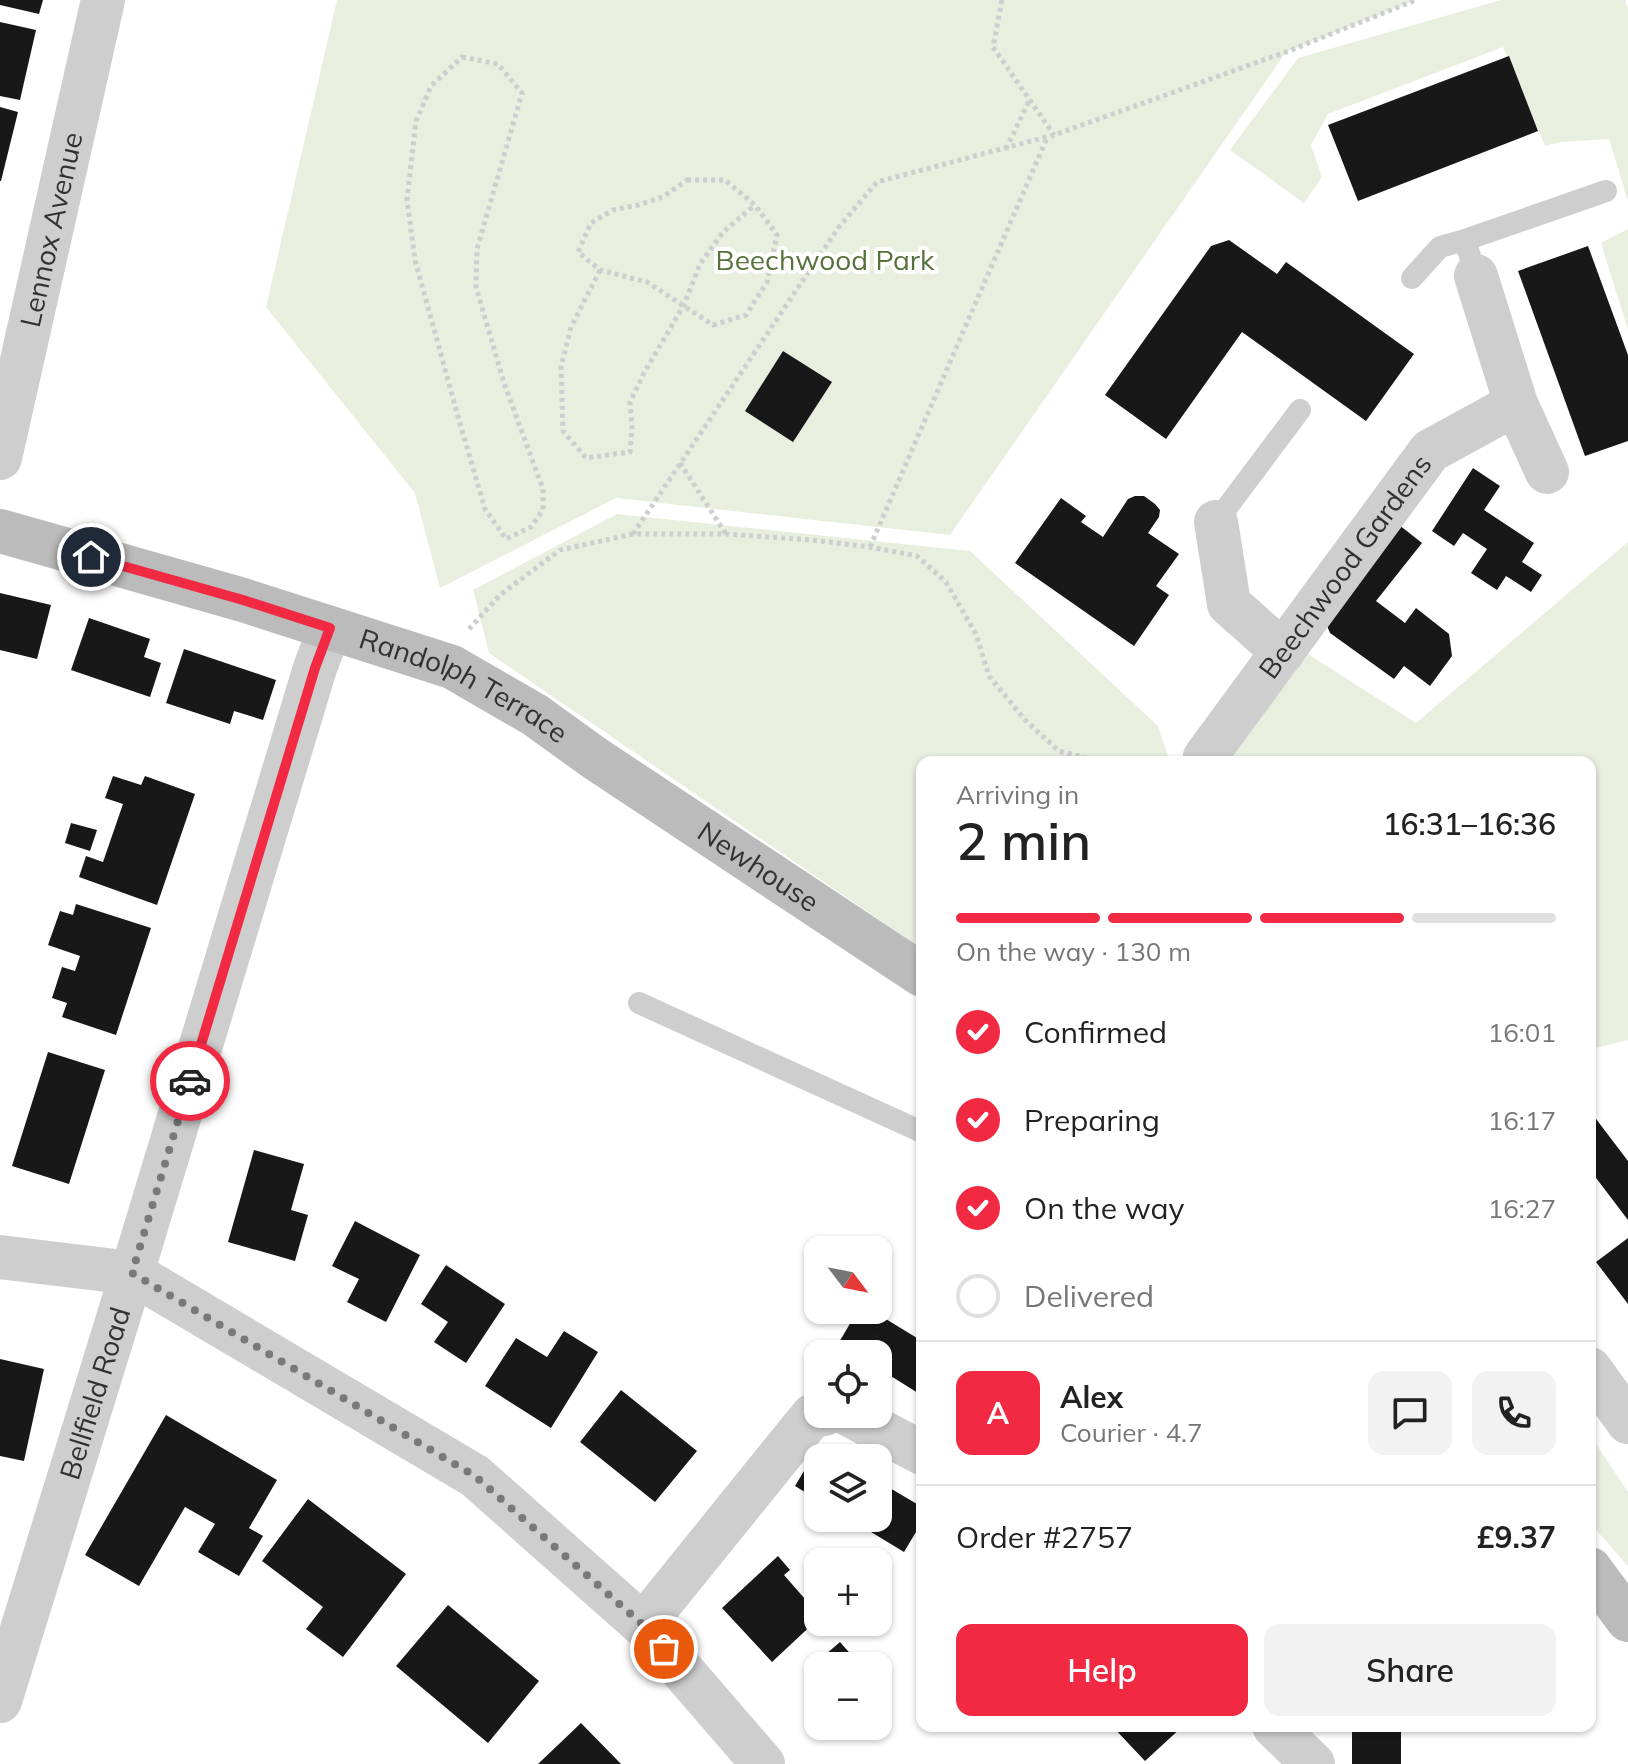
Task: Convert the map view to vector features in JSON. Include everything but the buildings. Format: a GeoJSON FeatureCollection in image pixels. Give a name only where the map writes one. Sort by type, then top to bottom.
{"type":"FeatureCollection","features":[{"type":"Feature","properties":{"kind":"main road","name":"Randolph Terrace"},"geometry":{"type":"LineString","coordinates":[[0,531],[243,600],[452,667],[535,715],[596,759]]}},
{"type":"Feature","properties":{"kind":"main road","name":"Newhouse"},"geometry":{"type":"LineString","coordinates":[[596,759],[916,971]]}},
{"type":"Feature","properties":{"kind":"main road"},"geometry":{"type":"LineString","coordinates":[[1596,1577],[1628,1620]]}},
{"type":"Feature","properties":{"kind":"street","name":"Lennox Avenue"},"geometry":{"type":"LineString","coordinates":[[0,458],[103,0]]}},
{"type":"Feature","properties":{"kind":"street"},"geometry":{"type":"LineString","coordinates":[[1470,258],[1516,404],[1547,472]]}},
{"type":"Feature","properties":{"kind":"street","name":"Beechwood Gardens"},"geometry":{"type":"LineString","coordinates":[[1206,756],[1430,451],[1516,404]]}},
{"type":"Feature","properties":{"kind":"street"},"geometry":{"type":"LineString","coordinates":[[1216,522],[1229,604],[1283,652]]}},
{"type":"Feature","properties":{"kind":"street","name":"Bellfield Road"},"geometry":{"type":"LineString","coordinates":[[0,1701],[315,668],[330,628]]}},
{"type":"Feature","properties":{"kind":"street"},"geometry":{"type":"LineString","coordinates":[[0,1257],[132,1273],[475,1476],[643,1625],[763,1764]]}},
{"type":"Feature","properties":{"kind":"street"},"geometry":{"type":"LineString","coordinates":[[1596,1377],[1628,1422]]}},
{"type":"Feature","properties":{"kind":"street"},"geometry":{"type":"LineString","coordinates":[[643,1625],[804,1426]]}},
{"type":"Feature","properties":{"kind":"street"},"geometry":{"type":"LineString","coordinates":[[875,1428],[916,1450]]}},
{"type":"Feature","properties":{"kind":"street"},"geometry":{"type":"LineString","coordinates":[[1280,1732],[1313,1764]]}},
{"type":"Feature","properties":{"kind":"lane"},"geometry":{"type":"LineString","coordinates":[[1412,278],[1440,247],[1470,258],[1606,191]]}},
{"type":"Feature","properties":{"kind":"lane"},"geometry":{"type":"LineString","coordinates":[[1216,522],[1300,410]]}},
{"type":"Feature","properties":{"kind":"lane"},"geometry":{"type":"LineString","coordinates":[[639,1003],[916,1129]]}},
{"type":"Feature","properties":{"kind":"path"},"geometry":{"type":"LineString","coordinates":[[1002,0],[993,47],[1054,135]]}},
{"type":"Feature","properties":{"kind":"path"},"geometry":{"type":"LineString","coordinates":[[633,534],[838,228],[877,182],[1047,138],[1286,52],[1416,0]]}},
{"type":"Feature","properties":{"kind":"path"},"geometry":{"type":"LineString","coordinates":[[462,57],[498,64],[522,93],[477,249],[476,287],[515,416],[543,489],[543,510],[531,527],[506,539],[485,509],[415,260],[407,200],[416,121],[431,86],[462,57]]}},
{"type":"Feature","properties":{"kind":"path"},"geometry":{"type":"LineString","coordinates":[[1006,149],[1030,100]]}},
{"type":"Feature","properties":{"kind":"path"},"geometry":{"type":"LineString","coordinates":[[870,547],[1047,138]]}},
{"type":"Feature","properties":{"kind":"path"},"geometry":{"type":"LineString","coordinates":[[687,180],[725,180],[755,205],[777,235],[767,282],[746,315],[713,325],[647,282],[600,270],[578,252],[591,223],[613,210],[663,197],[687,180]]}},
{"type":"Feature","properties":{"kind":"path"},"geometry":{"type":"LineString","coordinates":[[600,270],[571,327],[561,367],[563,431],[586,458],[630,452],[630,402],[645,371],[684,305],[700,264],[723,232],[755,205]]}},
{"type":"Feature","properties":{"kind":"path"},"geometry":{"type":"LineString","coordinates":[[680,463],[726,534]]}},
{"type":"Feature","properties":{"kind":"path"},"geometry":{"type":"LineString","coordinates":[[452,667],[463,636],[500,595],[560,550],[633,534],[726,534],[870,547],[917,556],[946,582],[976,634],[989,676],[1025,720],[1059,751],[1078,756]]}},
{"type":"Feature","properties":{"kind":"green space","name":"Beechwood Park"},"geometry":{"type":"Polygon","coordinates":[[[337,0],[1416,0],[1286,52],[950,535],[616,498],[440,588],[415,493],[266,307],[337,0]]]}},
{"type":"Feature","properties":{"kind":"green space"},"geometry":{"type":"Polygon","coordinates":[[[1501,0],[1625,0],[1628,9],[1628,201],[1609,139],[1545,146],[1503,47],[1328,114],[1311,145],[1322,177],[1304,203],[1230,150],[1298,58],[1501,0]]]}},
{"type":"Feature","properties":{"kind":"green space"},"geometry":{"type":"Polygon","coordinates":[[[1628,229],[1628,330],[1601,243],[1628,229]]]}},
{"type":"Feature","properties":{"kind":"green space"},"geometry":{"type":"Polygon","coordinates":[[[617,514],[970,551],[1158,726],[1168,756],[916,756],[916,945],[489,653],[473,590],[617,514]]]}},
{"type":"Feature","properties":{"kind":"green space"},"geometry":{"type":"Polygon","coordinates":[[[1628,542],[1628,1040],[1596,1048],[1596,756],[1233,756],[1308,654],[1416,723],[1628,542]]]}},
{"type":"Feature","properties":{"kind":"green space"},"geometry":{"type":"Polygon","coordinates":[[[1596,1444],[1628,1492],[1628,1566],[1596,1530],[1596,1444]]]}},
{"type":"Feature","properties":{"kind":"way so far"},"geometry":{"type":"LineString","coordinates":[[190,1081],[132,1273],[475,1476],[643,1625],[664,1649]]}},
{"type":"Feature","properties":{"kind":"route"},"geometry":{"type":"LineString","coordinates":[[91,557],[330,628],[315,668],[190,1081]]}}]}
